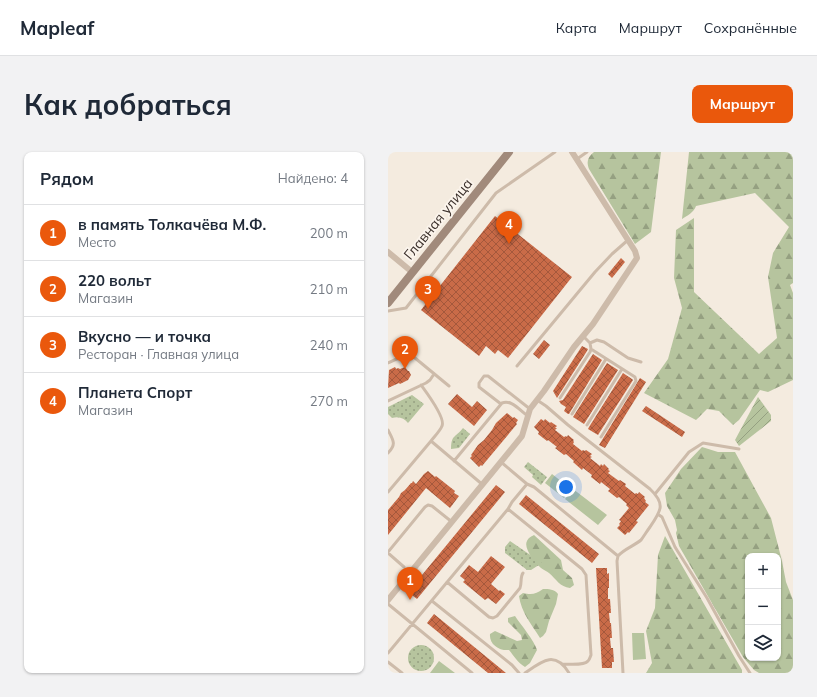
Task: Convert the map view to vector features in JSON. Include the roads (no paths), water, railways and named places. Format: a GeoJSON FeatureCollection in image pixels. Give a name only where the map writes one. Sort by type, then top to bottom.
{"type":"FeatureCollection","features":[{"type":"Feature","properties":{"kind":"main road","name":"Главная улица"},"geometry":{"type":"LineString","coordinates":[[388,303],[509,152]]}},
{"type":"Feature","properties":{"kind":"street"},"geometry":{"type":"LineString","coordinates":[[388,600],[522,436],[530,409],[601,312],[637,258],[635,251],[572,152]]}},
{"type":"Feature","properties":{"kind":"street"},"geometry":{"type":"LineString","coordinates":[[388,252],[412,272]]}},
{"type":"Feature","properties":{"kind":"lane"},"geometry":{"type":"LineString","coordinates":[[388,311],[406,308],[496,193],[555,152]]}},
{"type":"Feature","properties":{"kind":"lane"},"geometry":{"type":"LineString","coordinates":[[576,159],[587,152]]}},
{"type":"Feature","properties":{"kind":"lane"},"geometry":{"type":"LineString","coordinates":[[516,366],[595,272],[628,240]]}},
{"type":"Feature","properties":{"kind":"lane"},"geometry":{"type":"LineString","coordinates":[[560,398],[590,352],[590,343],[583,336]]}},
{"type":"Feature","properties":{"kind":"lane"},"geometry":{"type":"LineString","coordinates":[[590,343],[597,340],[604,342],[628,358],[641,362]]}},
{"type":"Feature","properties":{"kind":"lane"},"geometry":{"type":"LineString","coordinates":[[591,349],[635,378],[636,381],[601,437]]}},
{"type":"Feature","properties":{"kind":"lane"},"geometry":{"type":"LineString","coordinates":[[388,363],[403,356],[411,356],[449,386]]}},
{"type":"Feature","properties":{"kind":"lane"},"geometry":{"type":"LineString","coordinates":[[572,414],[606,359]]}},
{"type":"Feature","properties":{"kind":"lane"},"geometry":{"type":"LineString","coordinates":[[587,425],[622,369]]}},
{"type":"Feature","properties":{"kind":"lane"},"geometry":{"type":"LineString","coordinates":[[388,401],[426,383],[434,374]]}},
{"type":"Feature","properties":{"kind":"lane"},"geometry":{"type":"LineString","coordinates":[[501,404],[479,387],[479,383],[484,376],[488,376],[530,409]]}},
{"type":"Feature","properties":{"kind":"lane"},"geometry":{"type":"LineString","coordinates":[[388,492],[442,427],[443,422],[433,402],[421,385]]}},
{"type":"Feature","properties":{"kind":"lane"},"geometry":{"type":"LineString","coordinates":[[537,400],[655,494],[659,501],[659,515],[641,540],[618,556],[617,561],[623,673]]}},
{"type":"Feature","properties":{"kind":"lane"},"geometry":{"type":"LineString","coordinates":[[454,461],[501,404],[506,401],[510,402],[528,416]]}},
{"type":"Feature","properties":{"kind":"lane"},"geometry":{"type":"LineString","coordinates":[[388,430],[394,442],[394,446],[388,453]]}},
{"type":"Feature","properties":{"kind":"lane"},"geometry":{"type":"LineString","coordinates":[[431,441],[483,485]]}},
{"type":"Feature","properties":{"kind":"lane"},"geometry":{"type":"LineString","coordinates":[[655,494],[689,452],[703,443],[739,450]]}},
{"type":"Feature","properties":{"kind":"lane"},"geometry":{"type":"LineString","coordinates":[[501,462],[618,556]]}},
{"type":"Feature","properties":{"kind":"lane"},"geometry":{"type":"LineString","coordinates":[[388,653],[508,509],[527,484]]}},
{"type":"Feature","properties":{"kind":"lane"},"geometry":{"type":"LineString","coordinates":[[404,567],[388,553],[425,507],[428,505],[432,506],[452,522]]}},
{"type":"Feature","properties":{"kind":"lane"},"geometry":{"type":"LineString","coordinates":[[508,509],[582,569],[586,575],[591,655],[590,660],[582,664],[562,664]]}},
{"type":"Feature","properties":{"kind":"lane"},"geometry":{"type":"LineString","coordinates":[[659,515],[662,517],[676,548],[707,598],[750,673]]}},
{"type":"Feature","properties":{"kind":"lane"},"geometry":{"type":"LineString","coordinates":[[447,582],[489,617],[493,618],[497,616],[520,588],[522,575],[524,573]]}},
{"type":"Feature","properties":{"kind":"lane"},"geometry":{"type":"LineString","coordinates":[[432,601],[512,665],[519,673]]}},
{"type":"Feature","properties":{"kind":"lane"},"geometry":{"type":"LineString","coordinates":[[388,604],[472,673]]}},
{"type":"Feature","properties":{"kind":"lane"},"geometry":{"type":"LineString","coordinates":[[525,673],[546,660],[552,659],[562,664],[569,673]]}},
{"type":"Feature","properties":{"kind":"lane"},"geometry":{"type":"LineString","coordinates":[[388,662],[402,673]]}},
{"type":"Feature","properties":{"kind":"place","name":"Планета Спорт"},"geometry":{"type":"Point","coordinates":[509,244]}},
{"type":"Feature","properties":{"kind":"place","name":"Вкусно — и точка"},"geometry":{"type":"Point","coordinates":[428,309]}},
{"type":"Feature","properties":{"kind":"place","name":"220 вольт"},"geometry":{"type":"Point","coordinates":[405,369]}},
{"type":"Feature","properties":{"kind":"place","name":"в память Толкачёва М.Ф."},"geometry":{"type":"Point","coordinates":[410,600]}}]}
